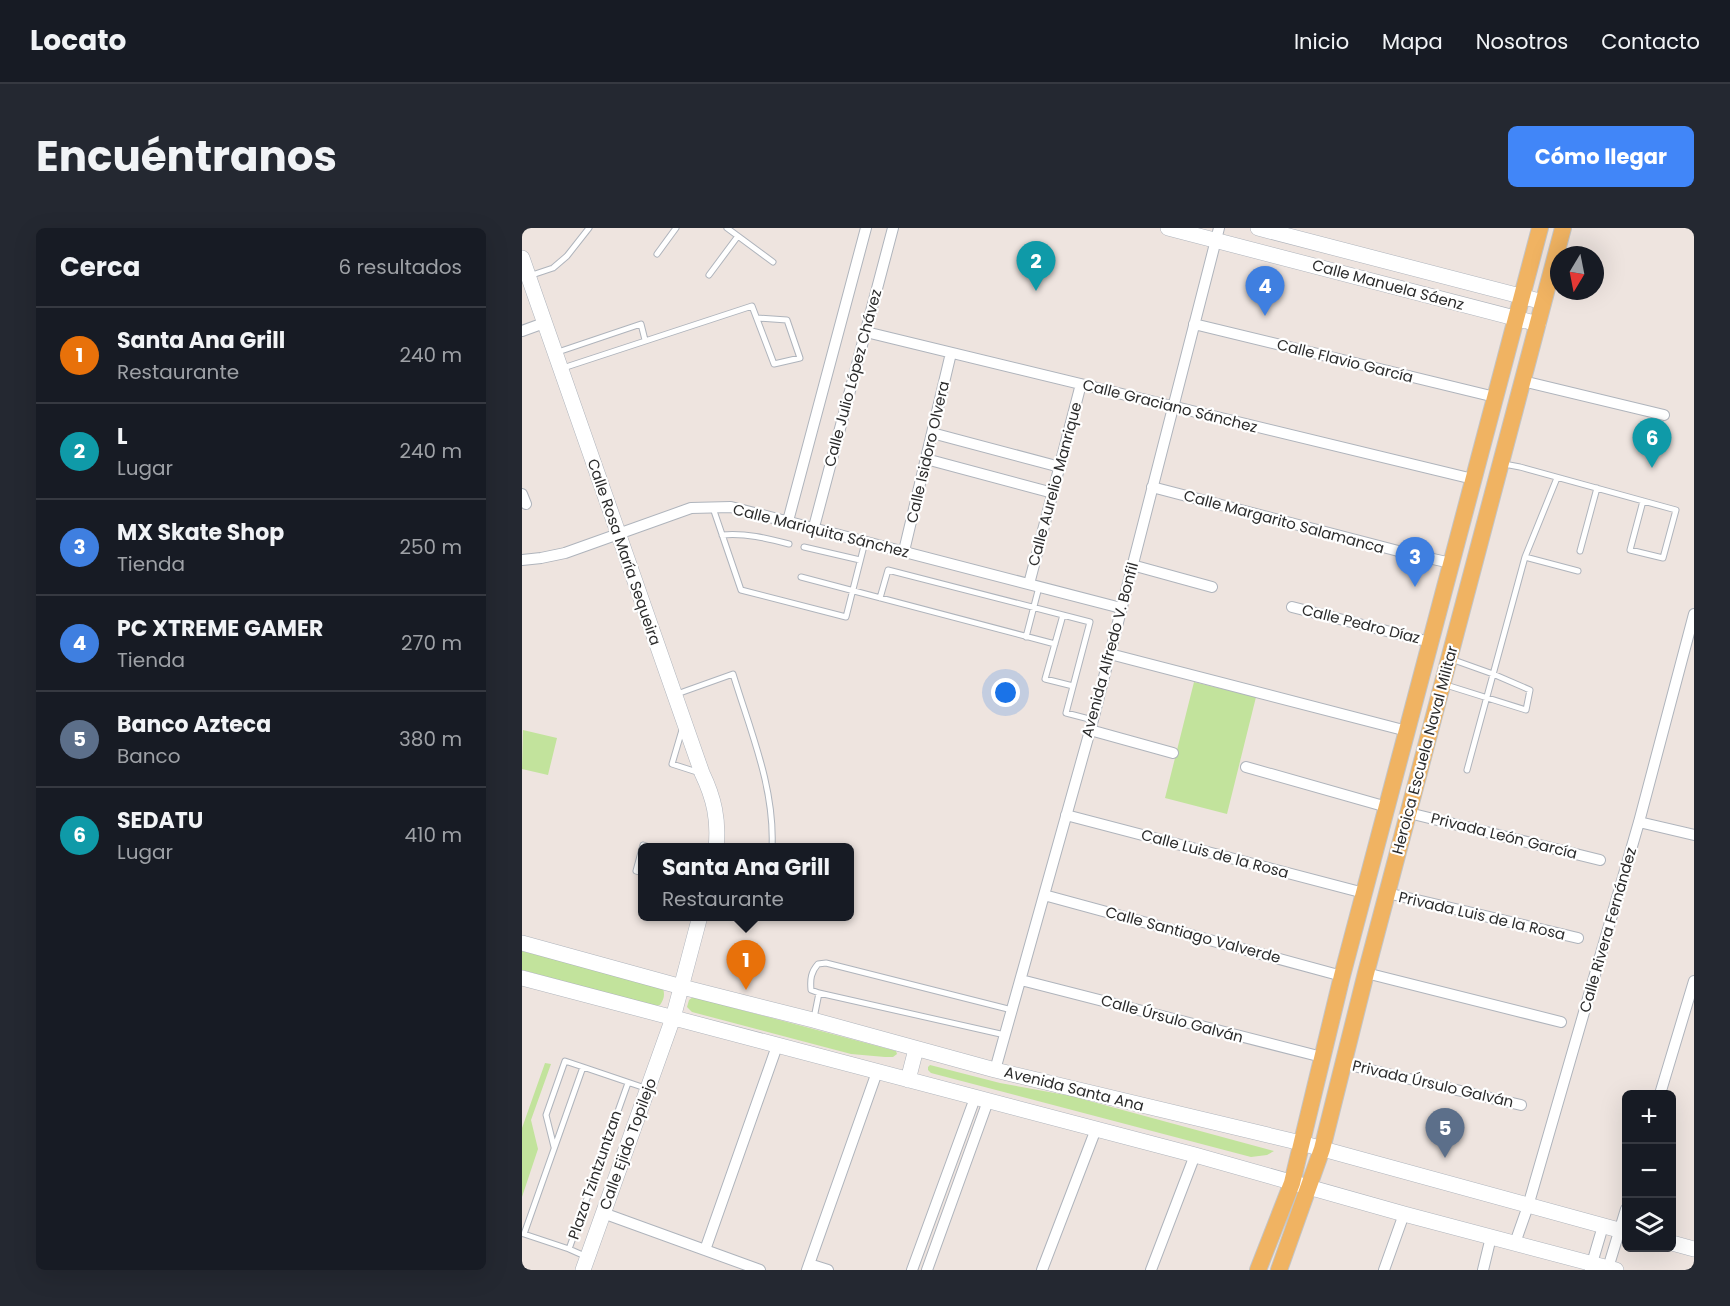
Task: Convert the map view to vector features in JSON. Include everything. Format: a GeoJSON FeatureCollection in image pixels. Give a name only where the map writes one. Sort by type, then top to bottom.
{"type":"FeatureCollection","features":[{"type":"Feature","properties":{"kind":"main road","name":"Calle Manuela Sáenz"},"geometry":{"type":"LineString","coordinates":[[1168,228],[1217,234],[1538,324]]}},
{"type":"Feature","properties":{"kind":"main road","name":"Calle Manuela Sáenz"},"geometry":{"type":"LineString","coordinates":[[1258,228],[1543,302]]}},
{"type":"Feature","properties":{"kind":"main road","name":"Heroica Escuela Naval Militar"},"geometry":{"type":"LineString","coordinates":[[1258,1270],[1292,1183],[1342,976],[1540,228]]}},
{"type":"Feature","properties":{"kind":"main road","name":"Heroica Escuela Naval Militar"},"geometry":{"type":"LineString","coordinates":[[1279,1270],[1322,1149],[1387,893],[1563,228]]}},
{"type":"Feature","properties":{"kind":"main road","name":"Calle Rosa María Sequeira"},"geometry":{"type":"LineString","coordinates":[[522,258],[684,723],[702,773],[712,793],[718,832],[717,843]]}},
{"type":"Feature","properties":{"kind":"main road"},"geometry":{"type":"LineString","coordinates":[[673,1018],[699,921]]}},
{"type":"Feature","properties":{"kind":"main road","name":"Avenida Santa Ana"},"geometry":{"type":"LineString","coordinates":[[522,943],[995,1070],[1301,1143],[1622,1232]]}},
{"type":"Feature","properties":{"kind":"main road"},"geometry":{"type":"LineString","coordinates":[[522,978],[1195,1155],[1515,1243],[1591,1267],[1612,1269]]}},
{"type":"Feature","properties":{"kind":"main road","name":"Calle Ejido Topilejo"},"geometry":{"type":"LineString","coordinates":[[585,1263],[673,1018]]}},
{"type":"Feature","properties":{"kind":"main road"},"geometry":{"type":"LineString","coordinates":[[908,1080],[916,1049]]}},
{"type":"Feature","properties":{"kind":"main road"},"geometry":{"type":"LineString","coordinates":[[1676,1245],[1694,1249]]}},
{"type":"Feature","properties":{"kind":"street","name":"Calle Julio López Chávez"},"geometry":{"type":"LineString","coordinates":[[788,521],[866,228]]}},
{"type":"Feature","properties":{"kind":"street","name":"Calle Julio López Chávez"},"geometry":{"type":"LineString","coordinates":[[814,527],[893,228]]}},
{"type":"Feature","properties":{"kind":"street","name":"Avenida Alfredo V. Bonfil"},"geometry":{"type":"LineString","coordinates":[[995,1070],[1022,980],[1110,654],[1217,234]]}},
{"type":"Feature","properties":{"kind":"street"},"geometry":{"type":"LineString","coordinates":[[522,331],[544,323]]}},
{"type":"Feature","properties":{"kind":"street","name":"Calle Flavio García"},"geometry":{"type":"LineString","coordinates":[[1194,324],[1495,397]]}},
{"type":"Feature","properties":{"kind":"street","name":"Calle Graciano Sánchez"},"geometry":{"type":"LineString","coordinates":[[866,332],[1473,479]]}},
{"type":"Feature","properties":{"kind":"street","name":"Calle Isidoro Olvera"},"geometry":{"type":"LineString","coordinates":[[904,551],[951,353]]}},
{"type":"Feature","properties":{"kind":"street"},"geometry":{"type":"LineString","coordinates":[[1522,381],[1664,415]]}},
{"type":"Feature","properties":{"kind":"street","name":"Calle Aurelio Manrique"},"geometry":{"type":"LineString","coordinates":[[1034,586],[1053,493],[1081,384]]}},
{"type":"Feature","properties":{"kind":"street"},"geometry":{"type":"LineString","coordinates":[[932,433],[1060,466]]}},
{"type":"Feature","properties":{"kind":"street"},"geometry":{"type":"LineString","coordinates":[[926,459],[1053,493]]}},
{"type":"Feature","properties":{"kind":"street","name":"Calle Margarito Salamanca"},"geometry":{"type":"LineString","coordinates":[[1152,487],[1406,554],[1451,563]]}},
{"type":"Feature","properties":{"kind":"street"},"geometry":{"type":"LineString","coordinates":[[522,494],[526,504]]}},
{"type":"Feature","properties":{"kind":"street","name":"Calle Mariquita Sánchez"},"geometry":{"type":"LineString","coordinates":[[522,560],[565,554],[691,508],[731,507],[1121,608]]}},
{"type":"Feature","properties":{"kind":"street"},"geometry":{"type":"LineString","coordinates":[[1132,565],[1212,587]]}},
{"type":"Feature","properties":{"kind":"street","name":"Calle Pedro Díaz"},"geometry":{"type":"LineString","coordinates":[[1292,607],[1430,642]]}},
{"type":"Feature","properties":{"kind":"street","name":"Calle Rivera Fernández"},"geometry":{"type":"LineString","coordinates":[[1515,1243],[1528,1206],[1639,822],[1694,614]]}},
{"type":"Feature","properties":{"kind":"street"},"geometry":{"type":"LineString","coordinates":[[1110,654],[1407,731]]}},
{"type":"Feature","properties":{"kind":"street"},"geometry":{"type":"LineString","coordinates":[[1091,725],[1173,753]]}},
{"type":"Feature","properties":{"kind":"street"},"geometry":{"type":"LineString","coordinates":[[1246,767],[1387,807]]}},
{"type":"Feature","properties":{"kind":"street","name":"Privada León García"},"geometry":{"type":"LineString","coordinates":[[1408,813],[1600,860]]}},
{"type":"Feature","properties":{"kind":"street","name":"Calle Luis de la Rosa"},"geometry":{"type":"LineString","coordinates":[[1066,815],[1364,893]]}},
{"type":"Feature","properties":{"kind":"street"},"geometry":{"type":"LineString","coordinates":[[1639,822],[1694,835]]}},
{"type":"Feature","properties":{"kind":"street","name":"Privada Luis de la Rosa"},"geometry":{"type":"LineString","coordinates":[[1387,893],[1578,939]]}},
{"type":"Feature","properties":{"kind":"street","name":"Calle Santiago Valverde"},"geometry":{"type":"LineString","coordinates":[[1044,895],[1342,976]]}},
{"type":"Feature","properties":{"kind":"street"},"geometry":{"type":"LineString","coordinates":[[1366,974],[1562,1022]]}},
{"type":"Feature","properties":{"kind":"street","name":"Calle Úrsulo Galván"},"geometry":{"type":"LineString","coordinates":[[1022,980],[1322,1057]]}},
{"type":"Feature","properties":{"kind":"street"},"geometry":{"type":"LineString","coordinates":[[1661,1090],[1694,981]]}},
{"type":"Feature","properties":{"kind":"street"},"geometry":{"type":"LineString","coordinates":[[705,1250],[777,1046]]}},
{"type":"Feature","properties":{"kind":"street","name":"Privada Úrsulo Galván"},"geometry":{"type":"LineString","coordinates":[[1345,1064],[1521,1105]]}},
{"type":"Feature","properties":{"kind":"street"},"geometry":{"type":"LineString","coordinates":[[828,1270],[808,1267],[877,1072]]}},
{"type":"Feature","properties":{"kind":"street"},"geometry":{"type":"LineString","coordinates":[[912,1270],[981,1099]]}},
{"type":"Feature","properties":{"kind":"street"},"geometry":{"type":"LineString","coordinates":[[927,1270],[981,1099]]}},
{"type":"Feature","properties":{"kind":"street"},"geometry":{"type":"LineString","coordinates":[[1042,1270],[1096,1130]]}},
{"type":"Feature","properties":{"kind":"street"},"geometry":{"type":"LineString","coordinates":[[1150,1270],[1195,1155]]}},
{"type":"Feature","properties":{"kind":"street"},"geometry":{"type":"LineString","coordinates":[[603,1213],[760,1270]]}},
{"type":"Feature","properties":{"kind":"street"},"geometry":{"type":"LineString","coordinates":[[1384,1270],[1404,1214]]}},
{"type":"Feature","properties":{"kind":"street"},"geometry":{"type":"LineString","coordinates":[[1591,1267],[1603,1226]]}},
{"type":"Feature","properties":{"kind":"street"},"geometry":{"type":"LineString","coordinates":[[1612,1269],[1622,1235]]}},
{"type":"Feature","properties":{"kind":"street"},"geometry":{"type":"LineString","coordinates":[[1483,1270],[1491,1237]]}},
{"type":"Feature","properties":{"kind":"lane"},"geometry":{"type":"LineString","coordinates":[[528,277],[553,268],[567,256],[589,228]]}},
{"type":"Feature","properties":{"kind":"lane"},"geometry":{"type":"LineString","coordinates":[[657,254],[676,228]]}},
{"type":"Feature","properties":{"kind":"lane"},"geometry":{"type":"LineString","coordinates":[[727,228],[736,232],[773,262]]}},
{"type":"Feature","properties":{"kind":"lane"},"geometry":{"type":"LineString","coordinates":[[709,275],[736,232]]}},
{"type":"Feature","properties":{"kind":"lane"},"geometry":{"type":"LineString","coordinates":[[560,370],[752,306],[774,364],[800,357],[787,320],[757,318]]}},
{"type":"Feature","properties":{"kind":"lane"},"geometry":{"type":"LineString","coordinates":[[554,353],[641,324],[645,340]]}},
{"type":"Feature","properties":{"kind":"lane"},"geometry":{"type":"LineString","coordinates":[[1501,463],[1597,488],[1676,510],[1663,558],[1630,550],[1643,501]]}},
{"type":"Feature","properties":{"kind":"lane"},"geometry":{"type":"LineString","coordinates":[[1467,770],[1525,557],[1557,478]]}},
{"type":"Feature","properties":{"kind":"lane"},"geometry":{"type":"LineString","coordinates":[[1580,551],[1597,488]]}},
{"type":"Feature","properties":{"kind":"lane"},"geometry":{"type":"LineString","coordinates":[[713,507],[741,590],[846,617],[865,541]]}},
{"type":"Feature","properties":{"kind":"lane"},"geometry":{"type":"LineString","coordinates":[[722,535],[755,535],[789,544]]}},
{"type":"Feature","properties":{"kind":"lane"},"geometry":{"type":"LineString","coordinates":[[804,547],[860,560]]}},
{"type":"Feature","properties":{"kind":"lane"},"geometry":{"type":"LineString","coordinates":[[1525,557],[1578,570]]}},
{"type":"Feature","properties":{"kind":"lane"},"geometry":{"type":"LineString","coordinates":[[880,598],[888,570],[1089,621],[1066,713],[1091,725]]}},
{"type":"Feature","properties":{"kind":"lane"},"geometry":{"type":"LineString","coordinates":[[801,577],[1054,644]]}},
{"type":"Feature","properties":{"kind":"lane"},"geometry":{"type":"LineString","coordinates":[[1026,637],[1034,607],[1034,586]]}},
{"type":"Feature","properties":{"kind":"lane"},"geometry":{"type":"LineString","coordinates":[[1063,615],[1045,679],[1073,686]]}},
{"type":"Feature","properties":{"kind":"lane"},"geometry":{"type":"LineString","coordinates":[[1442,684],[1526,710],[1530,690],[1449,658]]}},
{"type":"Feature","properties":{"kind":"lane"},"geometry":{"type":"LineString","coordinates":[[675,695],[733,674],[769,794],[772,843]]}},
{"type":"Feature","properties":{"kind":"lane"},"geometry":{"type":"LineString","coordinates":[[684,723],[672,764],[702,773]]}},
{"type":"Feature","properties":{"kind":"lane"},"geometry":{"type":"LineString","coordinates":[[1005,1035],[819,993],[811,990],[812,971],[818,964],[826,963],[1013,1010]]}},
{"type":"Feature","properties":{"kind":"lane"},"geometry":{"type":"LineString","coordinates":[[813,1020],[819,993]]}},
{"type":"Feature","properties":{"kind":"lane"},"geometry":{"type":"LineString","coordinates":[[554,1148],[546,1115],[565,1061],[647,1088]]}},
{"type":"Feature","properties":{"kind":"lane","name":"Plaza Tzintzuntzan"},"geometry":{"type":"LineString","coordinates":[[583,1067],[524,1234],[569,1249],[628,1083]]}},
{"type":"Feature","properties":{"kind":"lane"},"geometry":{"type":"LineString","coordinates":[[569,1249],[585,1263]]}},
{"type":"Feature","properties":{"kind":"green space"},"geometry":{"type":"Polygon","coordinates":[[[1194,682],[1256,697],[1227,814],[1165,798],[1194,682]]]}},
{"type":"Feature","properties":{"kind":"green space"},"geometry":{"type":"Polygon","coordinates":[[[523,730],[557,738],[548,775],[522,769],[523,730]]]}},
{"type":"Feature","properties":{"kind":"green space"},"geometry":{"type":"Polygon","coordinates":[[[522,951],[663,988],[663,999],[660,1005],[655,1006],[522,970],[522,951]]]}},
{"type":"Feature","properties":{"kind":"green space"},"geometry":{"type":"Polygon","coordinates":[[[693,997],[896,1051],[897,1054],[893,1057],[885,1057],[851,1054],[692,1012],[687,1007],[689,1000],[693,997]]]}},
{"type":"Feature","properties":{"kind":"green space"},"geometry":{"type":"Polygon","coordinates":[[[545,1063],[551,1064],[531,1120],[538,1149],[522,1197],[522,1128],[545,1063]]]}},
{"type":"Feature","properties":{"kind":"green space"},"geometry":{"type":"Polygon","coordinates":[[[930,1065],[1000,1083],[1071,1096],[1274,1151],[1267,1155],[1251,1157],[931,1073],[928,1070],[930,1065]]]}},
{"type":"Feature","properties":{"kind":"place","name":"L"},"geometry":{"type":"Point","coordinates":[1036,291]}},
{"type":"Feature","properties":{"kind":"place","name":"PC XTREME GAMER"},"geometry":{"type":"Point","coordinates":[1265,316]}},
{"type":"Feature","properties":{"kind":"place","name":"SEDATU"},"geometry":{"type":"Point","coordinates":[1652,468]}},
{"type":"Feature","properties":{"kind":"place","name":"MX Skate Shop"},"geometry":{"type":"Point","coordinates":[1415,587]}},
{"type":"Feature","properties":{"kind":"place","name":"Santa Ana Grill"},"geometry":{"type":"Point","coordinates":[746,990]}},
{"type":"Feature","properties":{"kind":"place","name":"Banco Azteca"},"geometry":{"type":"Point","coordinates":[1445,1158]}}]}
